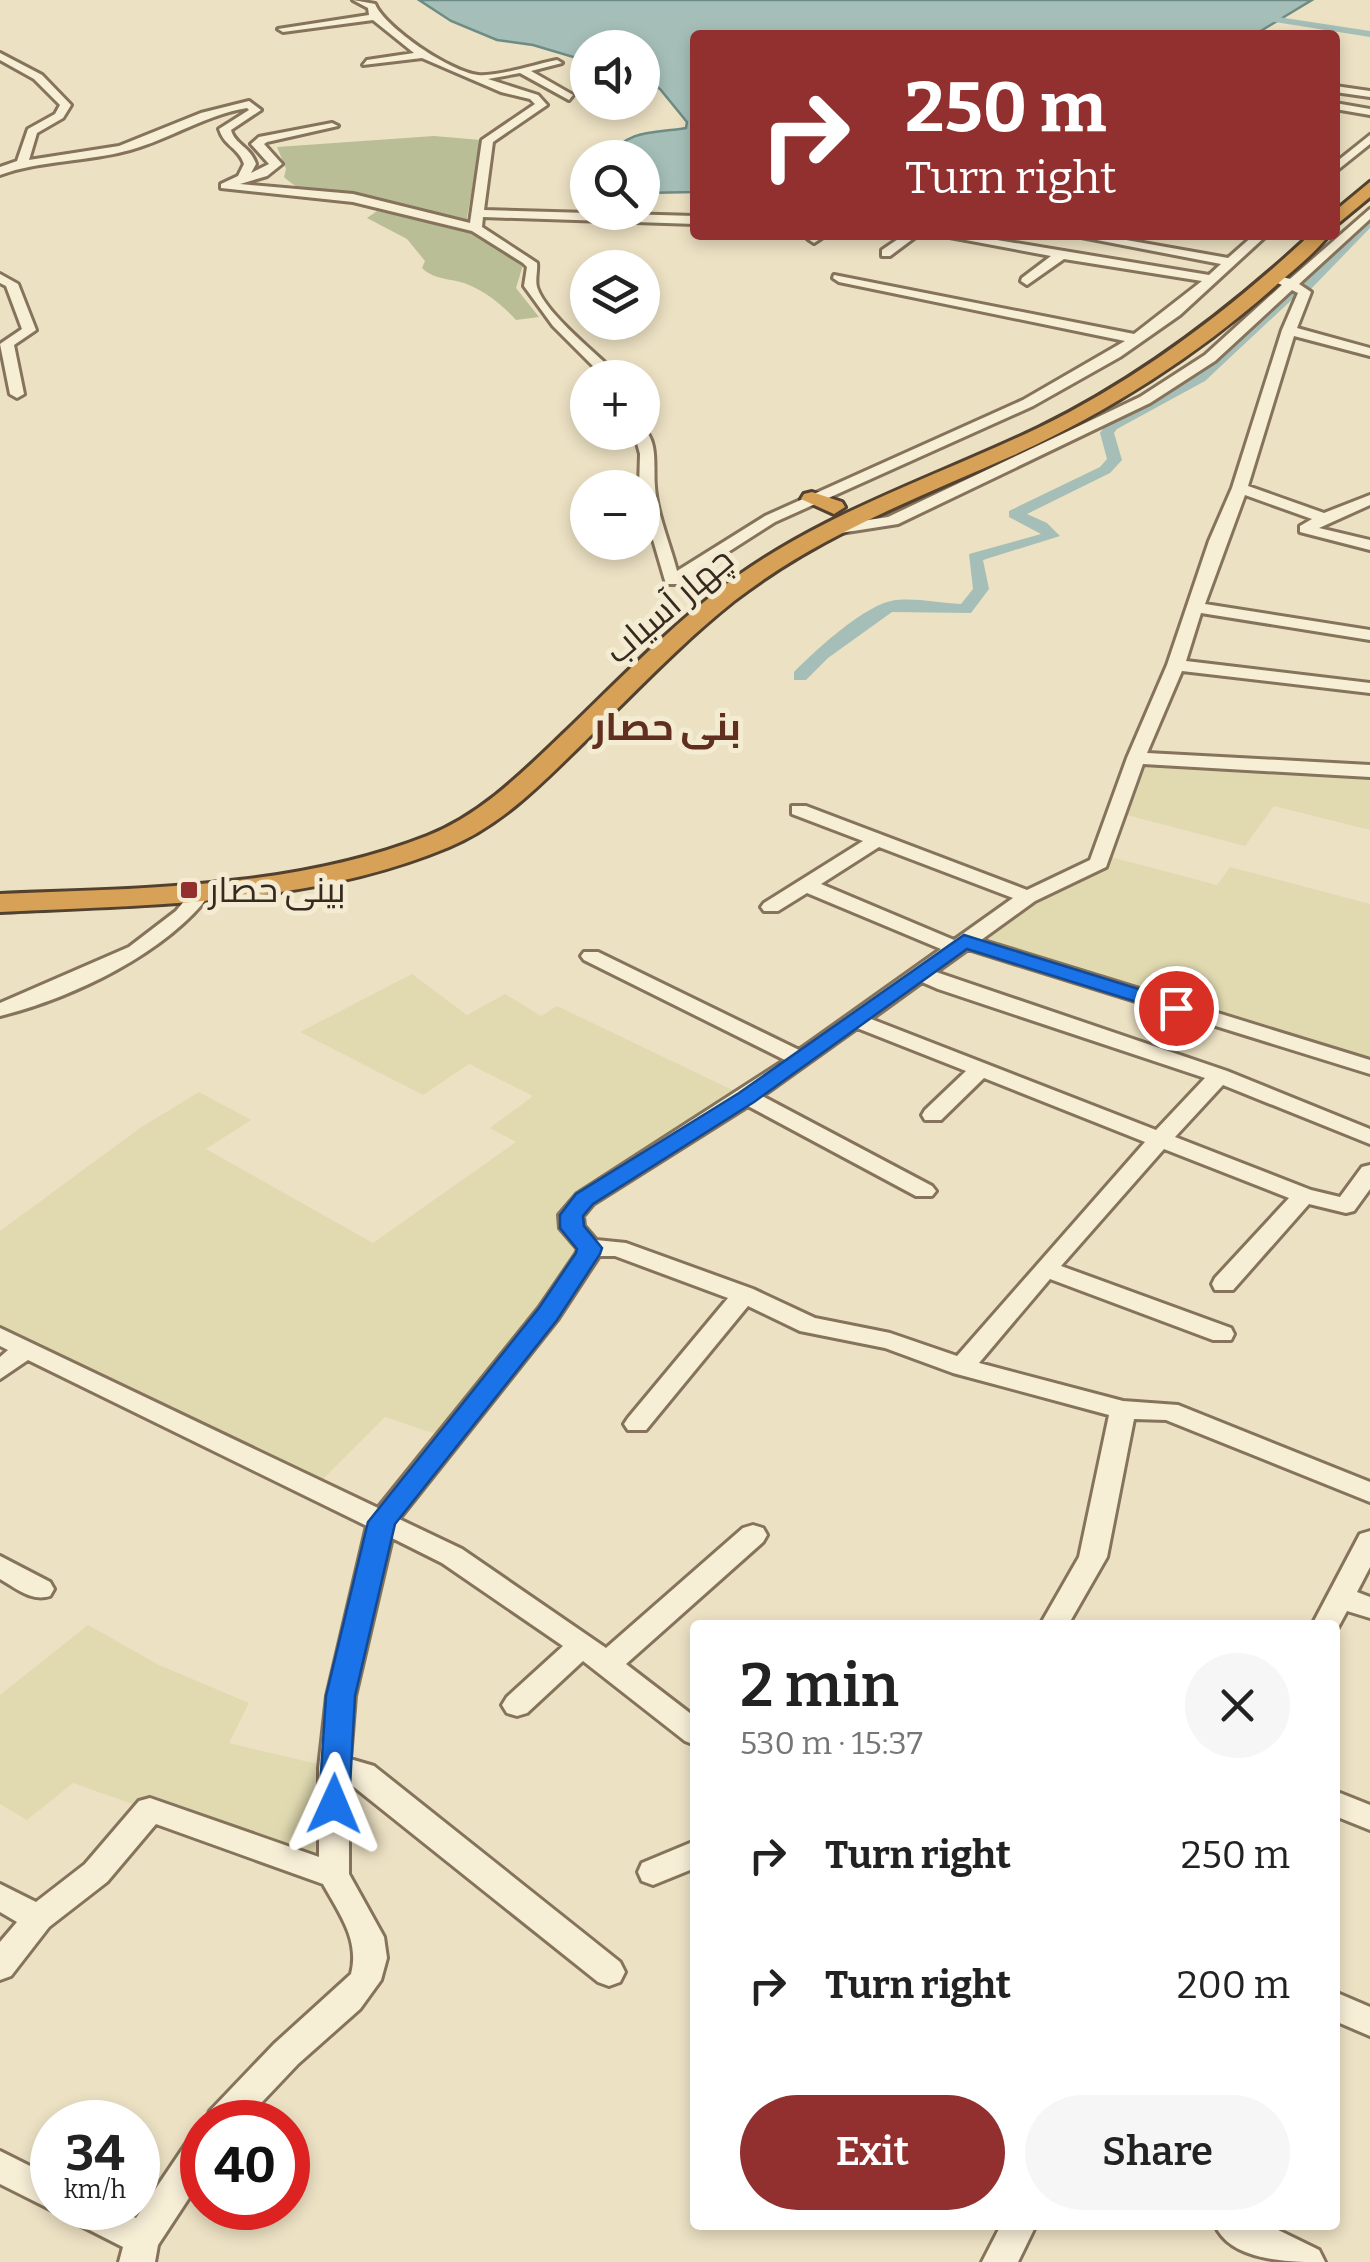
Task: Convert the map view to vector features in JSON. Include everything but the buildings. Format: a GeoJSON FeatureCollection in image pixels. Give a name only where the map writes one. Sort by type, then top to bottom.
{"type":"FeatureCollection","features":[{"type":"Feature","properties":{"kind":"highway"},"geometry":{"type":"LineString","coordinates":[[1341,176],[1370,162]]}},
{"type":"Feature","properties":{"kind":"highway"},"geometry":{"type":"LineString","coordinates":[[1340,219],[1364,208],[1370,187]]}},
{"type":"Feature","properties":{"kind":"highway","name":"چهار آسیاب"},"geometry":{"type":"LineString","coordinates":[[0,903],[200,892],[296,882],[365,868],[442,840],[479,820],[538,771],[723,598],[775,561],[826,512],[1046,412],[1110,378],[1198,319],[1285,240]]}},
{"type":"Feature","properties":{"kind":"highway","name":"چهار آسیاب"},"geometry":{"type":"LineString","coordinates":[[826,512],[1050,430],[1138,382],[1284,282],[1316,240]]}},
{"type":"Feature","properties":{"kind":"street"},"geometry":{"type":"LineString","coordinates":[[358,0],[372,6],[375,17],[423,55],[504,90],[534,97],[542,104],[488,140],[476,220]]}},
{"type":"Feature","properties":{"kind":"street"},"geometry":{"type":"LineString","coordinates":[[283,29],[375,17]]}},
{"type":"Feature","properties":{"kind":"street"},"geometry":{"type":"LineString","coordinates":[[366,63],[423,55]]}},
{"type":"Feature","properties":{"kind":"street"},"geometry":{"type":"LineString","coordinates":[[0,56],[38,77],[66,105],[59,116],[32,131],[22,164]]}},
{"type":"Feature","properties":{"kind":"street"},"geometry":{"type":"LineString","coordinates":[[482,78],[557,63]]}},
{"type":"Feature","properties":{"kind":"street"},"geometry":{"type":"LineString","coordinates":[[522,70],[569,97]]}},
{"type":"Feature","properties":{"kind":"street"},"geometry":{"type":"LineString","coordinates":[[1340,90],[1370,94]]}},
{"type":"Feature","properties":{"kind":"street"},"geometry":{"type":"LineString","coordinates":[[0,172],[22,164],[101,154],[143,142],[193,117],[249,104],[256,110],[225,129],[228,139],[246,151],[250,164],[243,178]]}},
{"type":"Feature","properties":{"kind":"street"},"geometry":{"type":"LineString","coordinates":[[1340,107],[1370,112]]}},
{"type":"Feature","properties":{"kind":"street"},"geometry":{"type":"LineString","coordinates":[[332,126],[263,140],[257,144],[276,164],[262,174],[225,186],[353,198],[476,220],[690,220]]}},
{"type":"Feature","properties":{"kind":"street"},"geometry":{"type":"LineString","coordinates":[[1341,176],[1370,138]]}},
{"type":"Feature","properties":{"kind":"street"},"geometry":{"type":"LineString","coordinates":[[1340,230],[1364,208]]}},
{"type":"Feature","properties":{"kind":"street"},"geometry":{"type":"LineString","coordinates":[[476,220],[533,266],[530,286],[591,360]]}},
{"type":"Feature","properties":{"kind":"street"},"geometry":{"type":"LineString","coordinates":[[886,254],[905,240]]}},
{"type":"Feature","properties":{"kind":"street"},"geometry":{"type":"LineString","coordinates":[[974,240],[1211,279]]}},
{"type":"Feature","properties":{"kind":"street"},"geometry":{"type":"LineString","coordinates":[[1106,240],[1231,262]]}},
{"type":"Feature","properties":{"kind":"street"},"geometry":{"type":"LineString","coordinates":[[646,450],[647,490],[672,581],[755,528],[826,512],[1028,403],[1175,312],[1255,240]]}},
{"type":"Feature","properties":{"kind":"street"},"geometry":{"type":"LineString","coordinates":[[1329,240],[1284,282],[1305,292],[1289,330],[1240,488],[1099,863],[1028,897],[801,1060],[585,1199],[572,1215],[572,1228],[590,1248],[618,1248],[809,1325],[890,1341],[962,1367],[1123,1410],[1169,1411],[1370,1494]]}},
{"type":"Feature","properties":{"kind":"street"},"geometry":{"type":"LineString","coordinates":[[1027,281],[1061,255]]}},
{"type":"Feature","properties":{"kind":"street"},"geometry":{"type":"LineString","coordinates":[[0,278],[12,284],[29,330],[7,344],[17,394]]}},
{"type":"Feature","properties":{"kind":"street"},"geometry":{"type":"LineString","coordinates":[[839,278],[1138,338]]}},
{"type":"Feature","properties":{"kind":"street"},"geometry":{"type":"LineString","coordinates":[[1289,330],[1370,352]]}},
{"type":"Feature","properties":{"kind":"street"},"geometry":{"type":"LineString","coordinates":[[1240,488],[1324,518]]}},
{"type":"Feature","properties":{"kind":"street"},"geometry":{"type":"LineString","coordinates":[[1370,500],[1306,529],[1370,545]]}},
{"type":"Feature","properties":{"kind":"street"},"geometry":{"type":"LineString","coordinates":[[1194,608],[1370,635]]}},
{"type":"Feature","properties":{"kind":"street"},"geometry":{"type":"LineString","coordinates":[[1176,665],[1370,688]]}},
{"type":"Feature","properties":{"kind":"street"},"geometry":{"type":"LineString","coordinates":[[1136,758],[1370,771]]}},
{"type":"Feature","properties":{"kind":"street"},"geometry":{"type":"LineString","coordinates":[[799,810],[1028,897]]}},
{"type":"Feature","properties":{"kind":"street"},"geometry":{"type":"LineString","coordinates":[[771,907],[879,839]]}},
{"type":"Feature","properties":{"kind":"street"},"geometry":{"type":"LineString","coordinates":[[806,885],[959,944],[1370,1068]]}},
{"type":"Feature","properties":{"kind":"street"},"geometry":{"type":"LineString","coordinates":[[0,1010],[128,954],[170,930],[200,892]]}},
{"type":"Feature","properties":{"kind":"street"},"geometry":{"type":"LineString","coordinates":[[591,956],[801,1060]]}},
{"type":"Feature","properties":{"kind":"street"},"geometry":{"type":"LineString","coordinates":[[921,973],[946,985],[1219,1076],[1370,1137]]}},
{"type":"Feature","properties":{"kind":"street"},"geometry":{"type":"LineString","coordinates":[[855,1020],[1304,1196],[1346,1206],[1370,1172]]}},
{"type":"Feature","properties":{"kind":"street"},"geometry":{"type":"LineString","coordinates":[[933,1115],[981,1069]]}},
{"type":"Feature","properties":{"kind":"street"},"geometry":{"type":"LineString","coordinates":[[962,1367],[1105,1199],[1219,1076]]}},
{"type":"Feature","properties":{"kind":"street"},"geometry":{"type":"LineString","coordinates":[[746,1097],[924,1191]]}},
{"type":"Feature","properties":{"kind":"street"},"geometry":{"type":"LineString","coordinates":[[1224,1284],[1304,1196]]}},
{"type":"Feature","properties":{"kind":"street"},"geometry":{"type":"LineString","coordinates":[[243,2100],[286,2054],[349,1999],[364,1980],[371,1958],[368,1937],[334,1874],[334,1768],[341,1696],[382,1522],[548,1314],[590,1248]]}},
{"type":"Feature","properties":{"kind":"street"},"geometry":{"type":"LineString","coordinates":[[1046,1269],[1222,1334]]}},
{"type":"Feature","properties":{"kind":"street"},"geometry":{"type":"LineString","coordinates":[[637,1424],[744,1296]]}},
{"type":"Feature","properties":{"kind":"street"},"geometry":{"type":"LineString","coordinates":[[0,1336],[452,1556],[582,1645],[690,1729]]}},
{"type":"Feature","properties":{"kind":"street"},"geometry":{"type":"LineString","coordinates":[[0,1370],[27,1348]]}},
{"type":"Feature","properties":{"kind":"street"},"geometry":{"type":"LineString","coordinates":[[1057,1620],[1093,1558],[1123,1410]]}},
{"type":"Feature","properties":{"kind":"street"},"geometry":{"type":"LineString","coordinates":[[606,1665],[753,1535]]}},
{"type":"Feature","properties":{"kind":"street"},"geometry":{"type":"LineString","coordinates":[[1328,1620],[1370,1542]]}},
{"type":"Feature","properties":{"kind":"street"},"geometry":{"type":"LineString","coordinates":[[0,1566],[40,1589]]}},
{"type":"Feature","properties":{"kind":"street"},"geometry":{"type":"LineString","coordinates":[[1340,1596],[1370,1608]]}},
{"type":"Feature","properties":{"kind":"street"},"geometry":{"type":"LineString","coordinates":[[517,1705],[582,1645]]}},
{"type":"Feature","properties":{"kind":"street"},"geometry":{"type":"LineString","coordinates":[[334,1768],[363,1774],[609,1972]]}},
{"type":"Feature","properties":{"kind":"street"},"geometry":{"type":"LineString","coordinates":[[1340,1805],[1370,1818]]}},
{"type":"Feature","properties":{"kind":"street"},"geometry":{"type":"LineString","coordinates":[[0,1966],[38,1918],[96,1873],[150,1810],[334,1874]]}},
{"type":"Feature","properties":{"kind":"street"},"geometry":{"type":"LineString","coordinates":[[653,1872],[690,1856]]}},
{"type":"Feature","properties":{"kind":"street"},"geometry":{"type":"LineString","coordinates":[[0,1897],[38,1918]]}},
{"type":"Feature","properties":{"kind":"street"},"geometry":{"type":"LineString","coordinates":[[1340,2008],[1370,2022]]}},
{"type":"Feature","properties":{"kind":"street"},"geometry":{"type":"LineString","coordinates":[[1,2170],[30,2184]]}},
{"type":"Feature","properties":{"kind":"street"},"geometry":{"type":"LineString","coordinates":[[111,2230],[140,2250],[180,2185]]}},
{"type":"Feature","properties":{"kind":"street"},"geometry":{"type":"LineString","coordinates":[[1000,2262],[1016,2230]]}},
{"type":"Feature","properties":{"kind":"street"},"geometry":{"type":"LineString","coordinates":[[1242,2230],[1307,2262]]}},
{"type":"Feature","properties":{"kind":"shaded area"},"geometry":{"type":"Polygon","coordinates":[[[1136,758],[1370,771],[1370,830],[1274,806],[1245,846],[1119,813],[1136,758]]]}},
{"type":"Feature","properties":{"kind":"shaded area"},"geometry":{"type":"Polygon","coordinates":[[[1103,855],[1217,885],[1230,867],[1370,904],[1370,1067],[964,941],[1103,855]]]}},
{"type":"Feature","properties":{"kind":"shaded area"},"geometry":{"type":"Polygon","coordinates":[[[412,974],[467,1015],[505,994],[541,1016],[557,1006],[747,1097],[572,1215],[590,1248],[450,1439],[385,1417],[314,1488],[0,1336],[0,1231],[140,1128],[199,1092],[251,1120],[206,1149],[373,1243],[516,1142],[490,1128],[533,1096],[469,1064],[423,1095],[300,1032],[412,974]]]}},
{"type":"Feature","properties":{"kind":"shaded area"},"geometry":{"type":"Polygon","coordinates":[[[88,1625],[159,1665],[249,1703],[229,1743],[334,1768],[334,1875],[73,1783],[27,1820],[0,1804],[0,1695],[88,1625]]]}},
{"type":"Feature","properties":{"kind":"green space"},"geometry":{"type":"Polygon","coordinates":[[[434,136],[481,140],[466,223],[434,212],[314,194],[284,177],[286,169],[277,147],[434,136]]]}},
{"type":"Feature","properties":{"kind":"green space"},"geometry":{"type":"Polygon","coordinates":[[[377,211],[476,231],[523,265],[516,288],[539,317],[516,320],[476,288],[427,272],[422,268],[425,261],[407,239],[367,218],[377,211]]]}},
{"type":"Feature","properties":{"kind":"water"},"geometry":{"type":"Polygon","coordinates":[[[419,0],[1312,0],[1262,30],[690,30],[690,192],[660,193],[660,140],[627,140],[686,128],[687,122],[660,89],[660,30],[570,30],[570,56],[497,40],[451,21],[419,0]]]}},
{"type":"Feature","properties":{"kind":"waterway"},"geometry":{"type":"LineString","coordinates":[[1252,16],[1370,34]]}},
{"type":"Feature","properties":{"kind":"waterway"},"geometry":{"type":"LineString","coordinates":[[1304,288],[1370,221]]}},
{"type":"Feature","properties":{"kind":"waterway"},"geometry":{"type":"LineString","coordinates":[[800,676],[822,654],[886,608],[896,605],[965,609],[981,589],[975,557],[1052,536],[1041,526],[1014,514],[1105,470],[1115,460],[1107,433],[1112,426],[1200,378],[1292,294]]}},
{"type":"Feature","properties":{"kind":"place","name":"بینی حصار"},"geometry":{"type":"Point","coordinates":[189,890]}},
{"type":"Feature","properties":{"kind":"district","name":"بنی حصار"},"geometry":{"type":"Point","coordinates":[667,727]}},
{"type":"Feature","properties":{"kind":"route"},"geometry":{"type":"LineString","coordinates":[[334,1804],[341,1696],[382,1522],[548,1314],[588,1254],[590,1248],[572,1228],[572,1215],[585,1199],[801,1060],[964,941],[1176,1008]]}}]}
